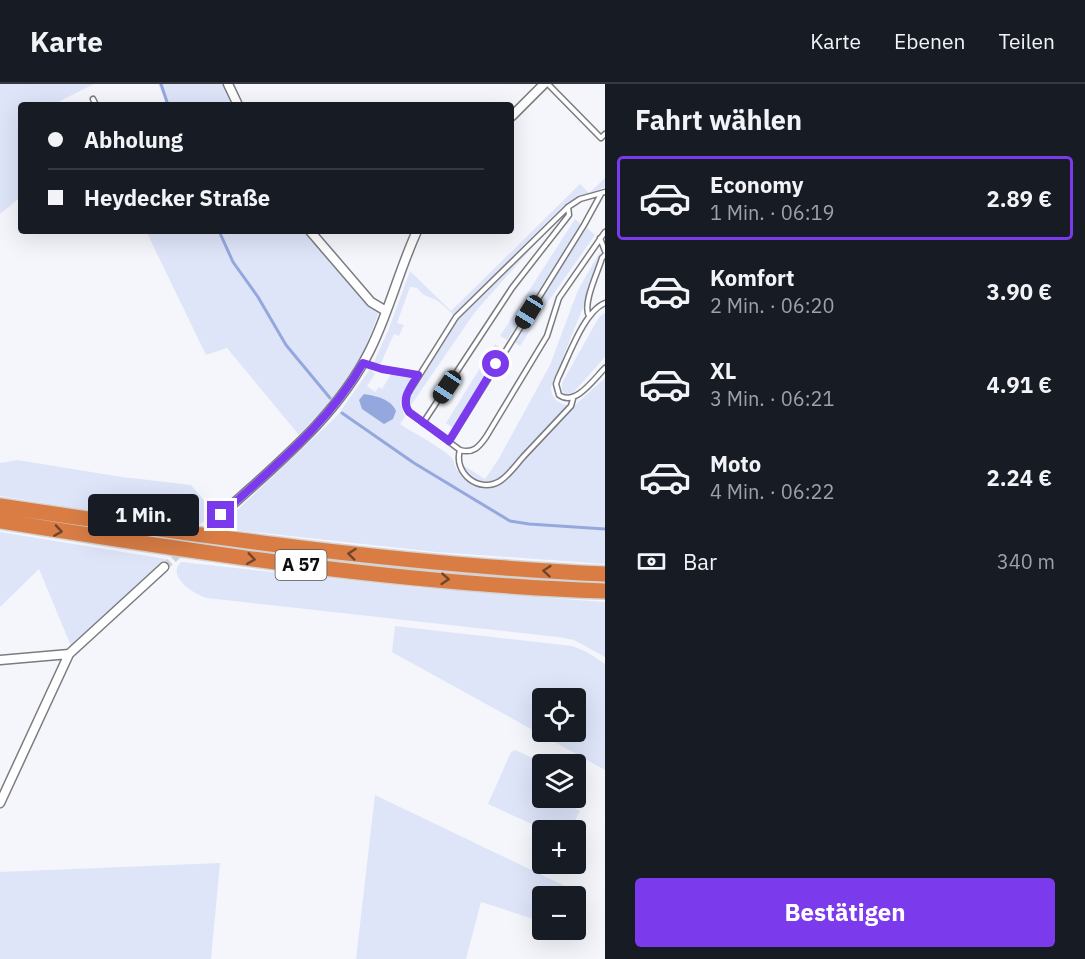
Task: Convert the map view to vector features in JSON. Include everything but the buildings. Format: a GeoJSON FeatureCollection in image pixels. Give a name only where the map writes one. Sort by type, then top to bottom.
{"type":"FeatureCollection","features":[{"type":"Feature","properties":{"kind":"highway","name":"A 57"},"geometry":{"type":"LineString","coordinates":[[0,506],[286,547],[445,563],[605,574]]}},
{"type":"Feature","properties":{"kind":"highway","name":"A 57"},"geometry":{"type":"LineString","coordinates":[[0,521],[165,548],[276,563],[428,578],[605,591]]}},
{"type":"Feature","properties":{"kind":"street"},"geometry":{"type":"LineString","coordinates":[[228,84],[237,102]]}},
{"type":"Feature","properties":{"kind":"street"},"geometry":{"type":"LineString","coordinates":[[514,114],[546,84]]}},
{"type":"Feature","properties":{"kind":"street"},"geometry":{"type":"LineString","coordinates":[[313,234],[371,302],[386,311]]}},
{"type":"Feature","properties":{"kind":"street"},"geometry":{"type":"LineString","coordinates":[[221,515],[303,439],[348,387],[376,338],[404,258],[416,234]]}},
{"type":"Feature","properties":{"kind":"street"},"geometry":{"type":"LineString","coordinates":[[0,803],[69,654],[164,567]]}},
{"type":"Feature","properties":{"kind":"street"},"geometry":{"type":"LineString","coordinates":[[0,660],[69,654]]}},
{"type":"Feature","properties":{"kind":"lane"},"geometry":{"type":"LineString","coordinates":[[546,84],[604,138]]}},
{"type":"Feature","properties":{"kind":"lane"},"geometry":{"type":"LineString","coordinates":[[603,192],[568,207],[456,317],[407,395],[405,403],[409,412],[460,450],[472,451],[477,448],[486,437],[547,336],[560,298],[605,232]]}},
{"type":"Feature","properties":{"kind":"lane"},"geometry":{"type":"LineString","coordinates":[[449,441],[603,192]]}},
{"type":"Feature","properties":{"kind":"lane"},"geometry":{"type":"LineString","coordinates":[[423,423],[520,277],[569,215],[568,207]]}},
{"type":"Feature","properties":{"kind":"lane"},"geometry":{"type":"LineString","coordinates":[[589,316],[586,312],[587,303],[605,253],[600,238]]}},
{"type":"Feature","properties":{"kind":"lane"},"geometry":{"type":"LineString","coordinates":[[573,399],[565,399],[558,395],[556,384],[589,316],[596,307],[605,303]]}},
{"type":"Feature","properties":{"kind":"lane"},"geometry":{"type":"LineString","coordinates":[[363,363],[382,369],[418,375]]}},
{"type":"Feature","properties":{"kind":"lane"},"geometry":{"type":"LineString","coordinates":[[460,450],[458,462],[465,475],[477,483],[493,484],[506,475],[571,406],[573,399],[605,368]]}},
{"type":"Feature","properties":{"kind":"shaded area"},"geometry":{"type":"Polygon","coordinates":[[[0,84],[94,84],[58,102],[18,102],[18,199],[0,214],[0,84]]]}},
{"type":"Feature","properties":{"kind":"shaded area"},"geometry":{"type":"Polygon","coordinates":[[[158,84],[228,84],[237,102],[167,102],[158,84]]]}},
{"type":"Feature","properties":{"kind":"shaded area"},"geometry":{"type":"Polygon","coordinates":[[[605,178],[605,187],[577,198],[562,207],[454,315],[438,301],[424,295],[417,288],[410,287],[397,323],[404,325],[399,336],[394,334],[381,363],[374,362],[410,271],[451,311],[580,184],[589,193],[605,178]]]}},
{"type":"Feature","properties":{"kind":"shaded area"},"geometry":{"type":"Polygon","coordinates":[[[575,219],[581,224],[507,340],[500,336],[575,219]]]}},
{"type":"Feature","properties":{"kind":"shaded area"},"geometry":{"type":"Polygon","coordinates":[[[586,227],[595,235],[520,346],[514,342],[586,227]]]}},
{"type":"Feature","properties":{"kind":"shaded area"},"geometry":{"type":"Polygon","coordinates":[[[147,234],[313,234],[381,307],[360,361],[341,391],[299,435],[227,348],[206,355],[147,234]]]}},
{"type":"Feature","properties":{"kind":"shaded area"},"geometry":{"type":"Polygon","coordinates":[[[537,242],[475,312],[409,408],[409,396],[460,317],[537,242]]]}},
{"type":"Feature","properties":{"kind":"shaded area"},"geometry":{"type":"Polygon","coordinates":[[[601,250],[584,305],[551,387],[556,400],[568,405],[501,477],[483,482],[473,478],[461,464],[485,479],[498,460],[550,365],[578,290],[601,250]]]}},
{"type":"Feature","properties":{"kind":"shaded area"},"geometry":{"type":"Polygon","coordinates":[[[605,313],[605,357],[573,393],[565,394],[562,390],[562,383],[599,317],[605,313]]]}},
{"type":"Feature","properties":{"kind":"shaded area"},"geometry":{"type":"Polygon","coordinates":[[[495,344],[502,349],[453,428],[446,423],[495,344]]]}},
{"type":"Feature","properties":{"kind":"shaded area"},"geometry":{"type":"Polygon","coordinates":[[[370,369],[375,374],[367,386],[375,392],[379,387],[382,389],[391,374],[412,377],[400,402],[405,417],[400,424],[451,457],[457,470],[466,481],[485,487],[505,480],[574,406],[605,378],[605,564],[436,552],[218,528],[337,416],[370,369]]]}},
{"type":"Feature","properties":{"kind":"shaded area"},"geometry":{"type":"Polygon","coordinates":[[[17,460],[122,477],[191,485],[215,513],[199,525],[157,521],[0,496],[0,463],[17,460]]]}},
{"type":"Feature","properties":{"kind":"shaded area"},"geometry":{"type":"Polygon","coordinates":[[[0,532],[166,559],[71,646],[39,569],[0,607],[0,532]]]}},
{"type":"Feature","properties":{"kind":"shaded area"},"geometry":{"type":"Polygon","coordinates":[[[181,562],[420,588],[605,602],[605,657],[574,640],[558,637],[207,598],[183,584],[177,573],[177,567],[181,562]]]}},
{"type":"Feature","properties":{"kind":"shaded area"},"geometry":{"type":"Polygon","coordinates":[[[395,626],[572,646],[587,652],[605,664],[605,770],[586,759],[586,754],[576,754],[554,742],[586,742],[586,688],[532,688],[532,730],[392,652],[395,626]]]}},
{"type":"Feature","properties":{"kind":"shaded area"},"geometry":{"type":"Polygon","coordinates":[[[515,750],[532,758],[532,808],[574,808],[580,811],[575,820],[532,820],[532,824],[488,804],[511,752],[515,750]]]}},
{"type":"Feature","properties":{"kind":"shaded area"},"geometry":{"type":"Polygon","coordinates":[[[375,795],[532,870],[532,874],[540,874],[565,886],[532,886],[532,918],[481,902],[466,959],[356,959],[375,795]]]}},
{"type":"Feature","properties":{"kind":"shaded area"},"geometry":{"type":"Polygon","coordinates":[[[220,863],[211,959],[0,959],[0,872],[220,863]]]}},
{"type":"Feature","properties":{"kind":"water"},"geometry":{"type":"Polygon","coordinates":[[[364,394],[378,397],[391,404],[396,411],[393,419],[384,424],[362,409],[359,400],[364,394]]]}},
{"type":"Feature","properties":{"kind":"waterway"},"geometry":{"type":"LineString","coordinates":[[161,84],[167,102]]}},
{"type":"Feature","properties":{"kind":"waterway"},"geometry":{"type":"LineString","coordinates":[[220,234],[233,262],[258,297],[286,345],[330,398]]}},
{"type":"Feature","properties":{"kind":"waterway"},"geometry":{"type":"LineString","coordinates":[[342,413],[414,463],[510,521],[605,529]]}},
{"type":"Feature","properties":{"kind":"tunnel"},"geometry":{"type":"LineString","coordinates":[[200,535],[221,515]]}},
{"type":"Feature","properties":{"kind":"tunnel"},"geometry":{"type":"LineString","coordinates":[[164,567],[184,549]]}},
{"type":"Feature","properties":{"kind":"route"},"geometry":{"type":"LineString","coordinates":[[221,515],[303,439],[348,387],[363,363],[382,369],[418,375],[405,399],[406,406],[409,412],[449,441],[496,364]]}}]}
